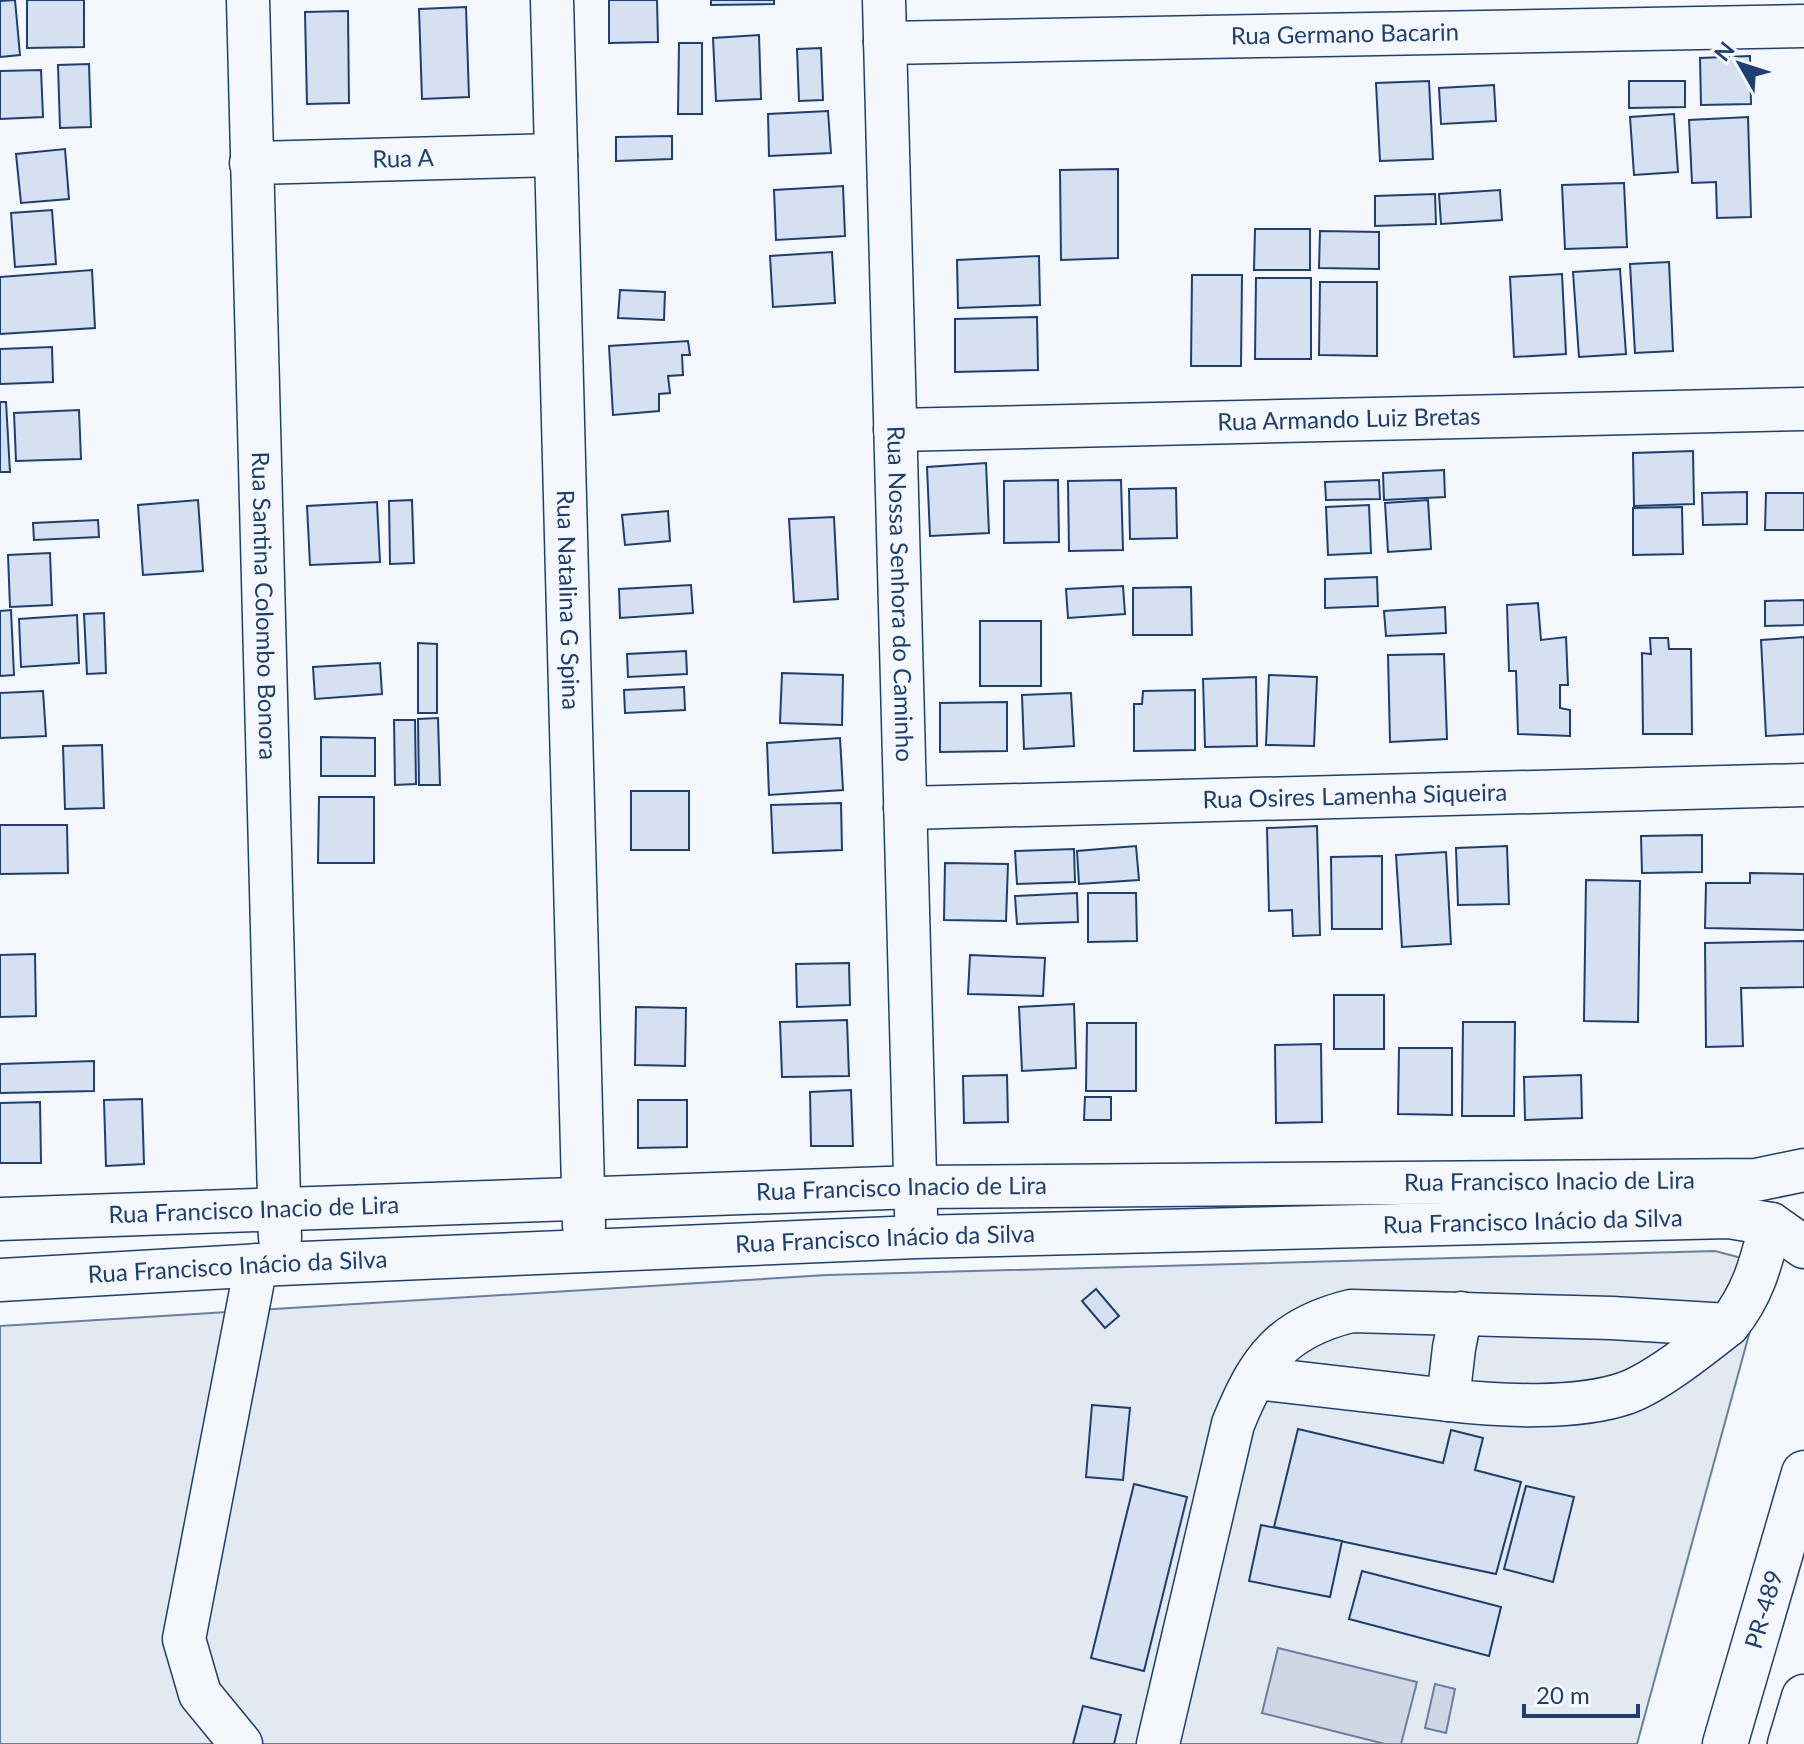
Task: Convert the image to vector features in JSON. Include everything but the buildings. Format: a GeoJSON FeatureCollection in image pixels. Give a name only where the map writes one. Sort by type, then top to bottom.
{"type":"FeatureCollection","features":[{"type":"Feature","properties":{"kind":"main road","name":"PR-489"},"geometry":{"type":"LineString","coordinates":[[1725,1744],[1804,1473]]}},
{"type":"Feature","properties":{"kind":"main road"},"geometry":{"type":"LineString","coordinates":[[1790,1744],[1804,1697]]}},
{"type":"Feature","properties":{"kind":"street","name":"Rua Santina Colombo Bonora"},"geometry":{"type":"LineString","coordinates":[[241,1744],[200,1694],[184,1639],[279,1211],[248,0]]}},
{"type":"Feature","properties":{"kind":"street","name":"Rua Natalina G Spina"},"geometry":{"type":"LineString","coordinates":[[552,0],[584,1251]]}},
{"type":"Feature","properties":{"kind":"street","name":"Rua Nossa Senhora do Caminho"},"geometry":{"type":"LineString","coordinates":[[884,0],[916,1237]]}},
{"type":"Feature","properties":{"kind":"street","name":"Rua Germano Bacarin"},"geometry":{"type":"LineString","coordinates":[[885,43],[1804,26]]}},
{"type":"Feature","properties":{"kind":"street","name":"Rua A"},"geometry":{"type":"LineString","coordinates":[[251,163],[556,155]]}},
{"type":"Feature","properties":{"kind":"street","name":"Rua Armando Luiz Bretas"},"geometry":{"type":"LineString","coordinates":[[895,430],[1804,409]]}},
{"type":"Feature","properties":{"kind":"street","name":"Rua Osires Lamenha Siqueira"},"geometry":{"type":"LineString","coordinates":[[905,808],[1804,785]]}},
{"type":"Feature","properties":{"kind":"street","name":"Rua Francisco Inacio de Lira"},"geometry":{"type":"LineString","coordinates":[[0,1219],[916,1187],[1756,1180],[1804,1170]]}},
{"type":"Feature","properties":{"kind":"street","name":"Rua Francisco Inácio da Silva"},"geometry":{"type":"LineString","coordinates":[[0,1280],[268,1264],[916,1237],[1729,1217],[1788,1235]]}},
{"type":"Feature","properties":{"kind":"street"},"geometry":{"type":"LineString","coordinates":[[1255,1378],[1490,1404],[1585,1402],[1627,1392],[1685,1358],[1728,1325],[1788,1235]]}},
{"type":"Feature","properties":{"kind":"street"},"geometry":{"type":"LineString","coordinates":[[1158,1744],[1233,1424],[1247,1389],[1274,1351],[1297,1331],[1321,1318],[1351,1311],[1728,1325]]}},
{"type":"Feature","properties":{"kind":"street"},"geometry":{"type":"LineString","coordinates":[[1448,1400],[1461,1313]]}},
{"type":"Feature","properties":{"kind":"shaded area"},"geometry":{"type":"Polygon","coordinates":[[[1715,1251],[1768,1265],[1637,1744],[0,1744],[0,1326],[827,1275],[1715,1251]]]}},
{"type":"Feature","properties":{"kind":"shaded area"},"geometry":{"type":"Polygon","coordinates":[[[1278,1648],[1417,1682],[1401,1744],[1385,1744],[1262,1713],[1278,1648]]]}},
{"type":"Feature","properties":{"kind":"shaded area"},"geometry":{"type":"Polygon","coordinates":[[[1435,1684],[1455,1689],[1446,1733],[1425,1728],[1435,1684]]]}}]}
